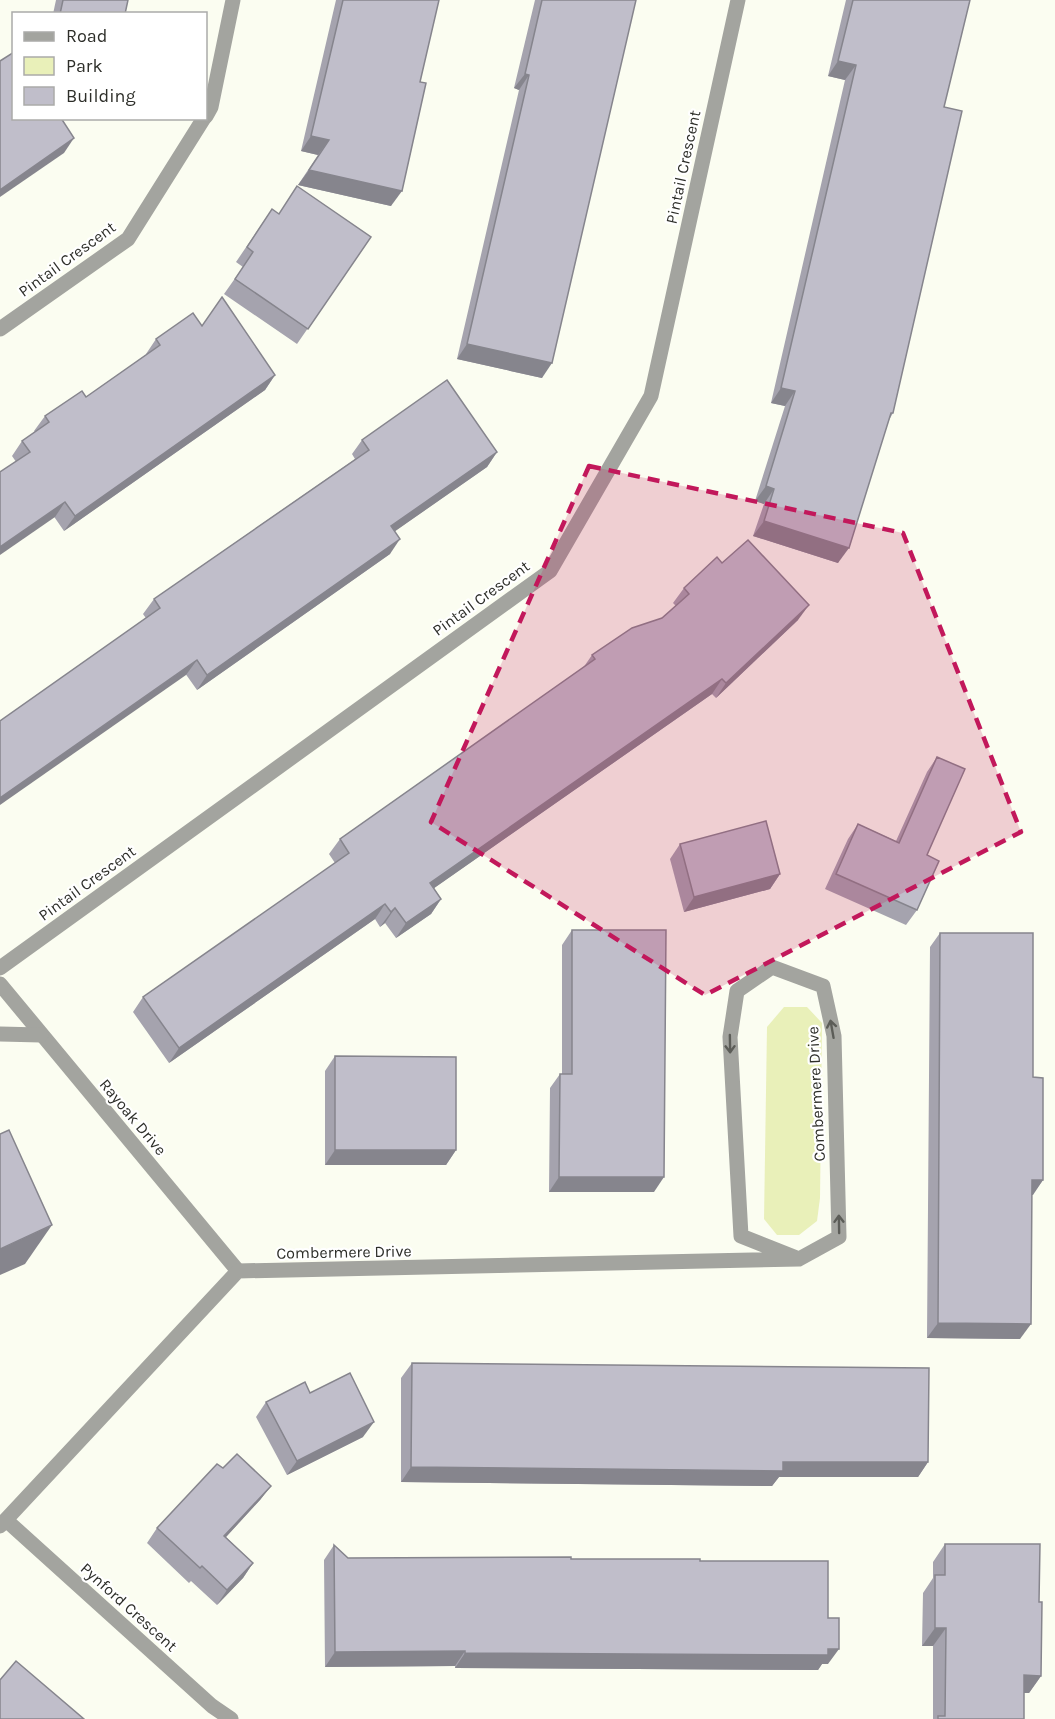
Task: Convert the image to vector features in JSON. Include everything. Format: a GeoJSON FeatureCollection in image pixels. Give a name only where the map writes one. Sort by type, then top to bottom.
{"type":"FeatureCollection","features":[{"type":"Feature","properties":{"kind":"street","name":"Pintail Crescent"},"geometry":{"type":"LineString","coordinates":[[207,114],[212,107],[233,0]]}},
{"type":"Feature","properties":{"kind":"street","name":"Pintail Crescent"},"geometry":{"type":"LineString","coordinates":[[0,968],[550,571],[651,396],[738,0]]}},
{"type":"Feature","properties":{"kind":"street","name":"Pintail Crescent"},"geometry":{"type":"LineString","coordinates":[[0,329],[128,239],[203,120]]}},
{"type":"Feature","properties":{"kind":"street","name":"Combermere Drive"},"geometry":{"type":"LineString","coordinates":[[237,1271],[799,1259],[839,1237],[834,1036],[824,986],[772,967],[737,991],[730,1037],[741,1236],[799,1259]]}},
{"type":"Feature","properties":{"kind":"street","name":"Rayoak Drive"},"geometry":{"type":"LineString","coordinates":[[0,984],[237,1271]]}},
{"type":"Feature","properties":{"kind":"street"},"geometry":{"type":"LineString","coordinates":[[0,1034],[41,1035]]}},
{"type":"Feature","properties":{"kind":"street"},"geometry":{"type":"LineString","coordinates":[[3,1523],[237,1271]]}},
{"type":"Feature","properties":{"kind":"street","name":"Pynford Crescent"},"geometry":{"type":"LineString","coordinates":[[3,1523],[212,1706],[231,1719]]}},
{"type":"Feature","properties":{"kind":"highlighted area"},"geometry":{"type":"Polygon","coordinates":[[[589,466],[903,533],[1021,832],[705,995],[431,822],[589,466]]]}},
{"type":"Feature","properties":{"kind":"green space"},"geometry":{"type":"Polygon","coordinates":[[[784,1007],[807,1007],[822,1023],[820,1198],[817,1221],[799,1235],[777,1235],[764,1219],[767,1027],[784,1007]]]}},
{"type":"Feature","properties":{"kind":"building"},"geometry":{"type":"Polygon","coordinates":[[[63,0],[128,0],[125,12],[60,12],[63,0]]]}},
{"type":"Feature","properties":{"kind":"building"},"geometry":{"type":"Polygon","coordinates":[[[343,0],[439,0],[420,82],[426,83],[402,191],[309,170],[329,140],[311,136],[343,0]]]}},
{"type":"Feature","properties":{"kind":"building"},"geometry":{"type":"Polygon","coordinates":[[[542,0],[636,0],[552,363],[467,344],[529,75],[525,74],[542,0]]]}},
{"type":"Feature","properties":{"kind":"building"},"geometry":{"type":"Polygon","coordinates":[[[853,0],[970,0],[944,107],[962,111],[893,413],[891,413],[849,548],[764,521],[774,489],[766,486],[795,391],[781,388],[856,65],[838,61],[853,0]]]}},
{"type":"Feature","properties":{"kind":"building"},"geometry":{"type":"Polygon","coordinates":[[[12,53],[12,120],[62,120],[74,138],[0,190],[0,61],[12,53]]]}},
{"type":"Feature","properties":{"kind":"building"},"geometry":{"type":"Polygon","coordinates":[[[297,186],[371,237],[308,329],[235,279],[253,252],[247,247],[272,209],[279,214],[297,186]]]}},
{"type":"Feature","properties":{"kind":"building"},"geometry":{"type":"Polygon","coordinates":[[[222,297],[275,375],[75,516],[65,502],[0,547],[0,472],[30,452],[22,441],[49,422],[45,416],[82,391],[86,397],[160,345],[156,339],[193,313],[202,326],[222,297]]]}},
{"type":"Feature","properties":{"kind":"building"},"geometry":{"type":"Polygon","coordinates":[[[447,380],[497,452],[391,526],[400,539],[207,675],[197,660],[0,798],[0,721],[160,608],[154,599],[369,450],[362,440],[447,380]]]}},
{"type":"Feature","properties":{"kind":"building"},"geometry":{"type":"Polygon","coordinates":[[[748,540],[809,605],[726,683],[722,679],[430,883],[441,899],[406,923],[395,908],[391,912],[385,904],[179,1048],[143,997],[349,853],[340,839],[595,659],[592,655],[632,628],[662,618],[689,594],[684,588],[717,557],[722,563],[748,540]]]}},
{"type":"Feature","properties":{"kind":"building"},"geometry":{"type":"Polygon","coordinates":[[[937,757],[965,769],[927,855],[939,861],[917,910],[836,874],[858,824],[899,843],[937,757]]]}},
{"type":"Feature","properties":{"kind":"building"},"geometry":{"type":"Polygon","coordinates":[[[766,821],[780,874],[694,897],[680,844],[766,821]]]}},
{"type":"Feature","properties":{"kind":"building"},"geometry":{"type":"Polygon","coordinates":[[[572,930],[666,930],[664,1177],[559,1177],[560,1074],[572,1074],[572,930]]]}},
{"type":"Feature","properties":{"kind":"building"},"geometry":{"type":"Polygon","coordinates":[[[940,933],[1033,933],[1033,1077],[1043,1078],[1043,1180],[1032,1180],[1031,1324],[938,1323],[940,933]]]}},
{"type":"Feature","properties":{"kind":"building"},"geometry":{"type":"Polygon","coordinates":[[[335,1056],[456,1057],[456,1150],[335,1150],[335,1056]]]}},
{"type":"Feature","properties":{"kind":"building"},"geometry":{"type":"Polygon","coordinates":[[[9,1130],[52,1225],[0,1249],[0,1134],[9,1130]]]}},
{"type":"Feature","properties":{"kind":"building"},"geometry":{"type":"Polygon","coordinates":[[[412,1363],[929,1368],[928,1462],[783,1462],[783,1471],[411,1467],[412,1363]]]}},
{"type":"Feature","properties":{"kind":"building"},"geometry":{"type":"Polygon","coordinates":[[[350,1373],[374,1422],[297,1461],[266,1402],[305,1382],[310,1393],[350,1373]]]}},
{"type":"Feature","properties":{"kind":"building"},"geometry":{"type":"Polygon","coordinates":[[[237,1454],[271,1486],[224,1536],[253,1563],[227,1590],[157,1528],[217,1464],[223,1468],[237,1454]]]}},
{"type":"Feature","properties":{"kind":"building"},"geometry":{"type":"Polygon","coordinates":[[[945,1544],[1040,1544],[1041,1676],[1024,1675],[1024,1719],[938,1719],[938,1716],[945,1716],[946,1628],[935,1628],[935,1575],[945,1575],[945,1544]]]}},
{"type":"Feature","properties":{"kind":"building"},"geometry":{"type":"Polygon","coordinates":[[[334,1545],[348,1558],[571,1557],[571,1559],[828,1561],[828,1618],[839,1618],[839,1649],[828,1649],[828,1655],[335,1652],[334,1545]]]}},
{"type":"Feature","properties":{"kind":"building"},"geometry":{"type":"Polygon","coordinates":[[[16,1661],[84,1719],[0,1719],[0,1680],[16,1661]]]}}]}
